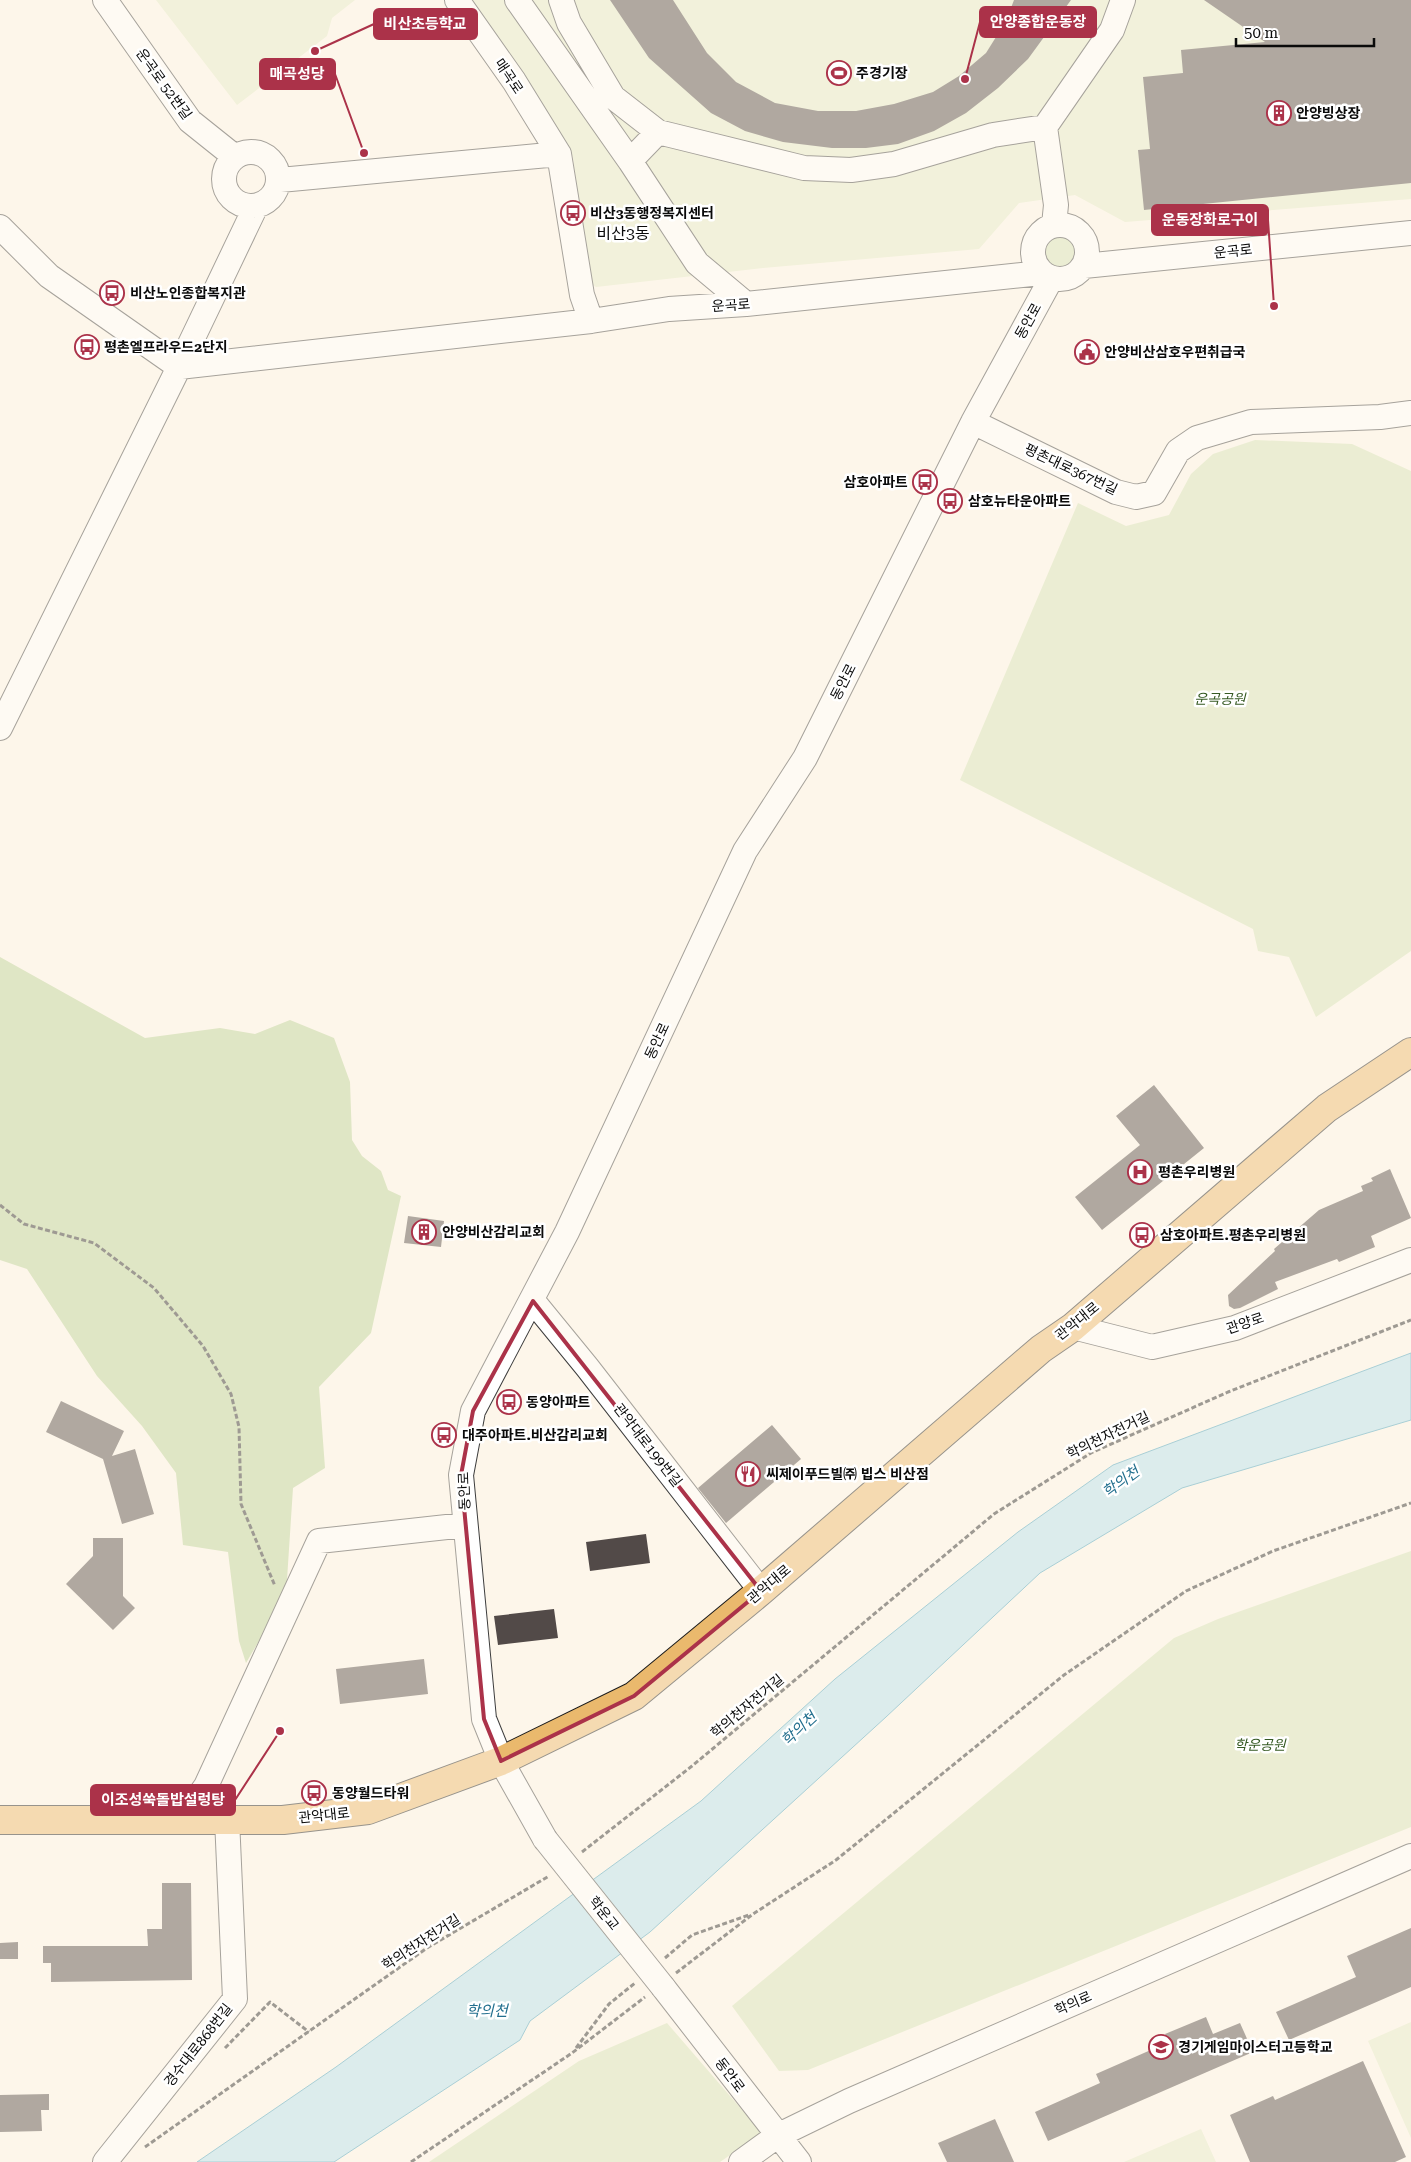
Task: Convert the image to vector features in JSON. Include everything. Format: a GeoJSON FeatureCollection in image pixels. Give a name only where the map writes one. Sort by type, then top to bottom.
{"type":"FeatureCollection","features":[{"type":"Feature","properties":{"kind":"main road","name":"관악대로"},"geometry":{"type":"LineString","coordinates":[[0,1820],[182,1818],[283,1820],[368,1810],[501,1761],[634,1696],[761,1591],[1041,1349],[1072,1327],[1327,1108],[1411,1052]]}},
{"type":"Feature","properties":{"kind":"street","name":"운곡로 52번길"},"geometry":{"type":"LineString","coordinates":[[105,0],[190,121],[235,157]]}},
{"type":"Feature","properties":{"kind":"street","name":"매곡로"},"geometry":{"type":"LineString","coordinates":[[457,0],[514,81],[559,154]]}},
{"type":"Feature","properties":{"kind":"street"},"geometry":{"type":"LineString","coordinates":[[517,0],[630,162],[696,263],[746,304]]}},
{"type":"Feature","properties":{"kind":"street"},"geometry":{"type":"LineString","coordinates":[[561,0],[569,23],[613,98],[658,132],[804,168],[851,170],[894,164],[993,136],[1045,127]]}},
{"type":"Feature","properties":{"kind":"street"},"geometry":{"type":"LineString","coordinates":[[1054,225],[1056,205],[1045,127],[1112,30],[1123,0]]}},
{"type":"Feature","properties":{"kind":"street"},"geometry":{"type":"LineString","coordinates":[[630,162],[658,132]]}},
{"type":"Feature","properties":{"kind":"street"},"geometry":{"type":"LineString","coordinates":[[246,152],[258,152],[270,158],[277,168],[280,180],[276,192],[268,202],[256,206],[243,205],[233,200],[226,191],[224,178],[226,166],[235,157],[246,152]]}},
{"type":"Feature","properties":{"kind":"street"},"geometry":{"type":"LineString","coordinates":[[280,180],[559,154],[582,295],[590,321]]}},
{"type":"Feature","properties":{"kind":"street"},"geometry":{"type":"LineString","coordinates":[[0,728],[179,367],[256,206]]}},
{"type":"Feature","properties":{"kind":"street"},"geometry":{"type":"LineString","coordinates":[[1054,225],[1067,226],[1078,231],[1086,241],[1088,253],[1084,266],[1076,275],[1064,280],[1046,276],[1035,264],[1032,252],[1035,240],[1043,230],[1054,225]]}},
{"type":"Feature","properties":{"kind":"street"},"geometry":{"type":"LineString","coordinates":[[0,227],[49,276],[179,367]]}},
{"type":"Feature","properties":{"kind":"street","name":"운곡로"},"geometry":{"type":"LineString","coordinates":[[1084,266],[1411,233]]}},
{"type":"Feature","properties":{"kind":"street","name":"운곡로"},"geometry":{"type":"LineString","coordinates":[[179,367],[590,321],[669,309],[746,304],[1046,276]]}},
{"type":"Feature","properties":{"kind":"street","name":"동안로"},"geometry":{"type":"LineString","coordinates":[[545,1839],[501,1761],[484,1719],[461,1476],[474,1411],[533,1301],[745,851],[805,758],[1046,276]]}},
{"type":"Feature","properties":{"kind":"street","name":"평촌대로367번길"},"geometry":{"type":"LineString","coordinates":[[973,422],[1116,492],[1136,497],[1154,493],[1178,451],[1197,438],[1251,422],[1380,417],[1411,413]]}},
{"type":"Feature","properties":{"kind":"street","name":"관양로"},"geometry":{"type":"LineString","coordinates":[[1072,1327],[1152,1347],[1236,1328],[1411,1260]]}},
{"type":"Feature","properties":{"kind":"street","name":"관악대로199번길"},"geometry":{"type":"LineString","coordinates":[[533,1301],[594,1375],[761,1591]]}},
{"type":"Feature","properties":{"kind":"street"},"geometry":{"type":"LineString","coordinates":[[182,1818],[206,1786],[319,1541],[465,1525]]}},
{"type":"Feature","properties":{"kind":"street","name":"경수대로868번길"},"geometry":{"type":"LineString","coordinates":[[105,2162],[235,1999],[227,1819]]}},
{"type":"Feature","properties":{"kind":"street","name":"학운교"},"geometry":{"type":"LineString","coordinates":[[545,1839],[660,1987]]}},
{"type":"Feature","properties":{"kind":"street","name":"학의로"},"geometry":{"type":"LineString","coordinates":[[741,2162],[777,2136],[849,2101],[1411,1856]]}},
{"type":"Feature","properties":{"kind":"street","name":"동안로"},"geometry":{"type":"LineString","coordinates":[[660,1987],[798,2162]]}},
{"type":"Feature","properties":{"kind":"path"},"geometry":{"type":"LineString","coordinates":[[0,1205],[24,1224],[94,1243],[154,1288],[203,1346],[231,1394],[239,1427],[241,1504],[263,1561],[286,1610]]}},
{"type":"Feature","properties":{"kind":"path","name":"학의천자전거길"},"geometry":{"type":"LineString","coordinates":[[579,1854],[692,1766],[994,1514],[1091,1453],[1228,1392],[1411,1320]]}},
{"type":"Feature","properties":{"kind":"path"},"geometry":{"type":"LineString","coordinates":[[411,2162],[572,2053],[753,1914],[836,1860],[1064,1674],[1186,1591],[1273,1551],[1411,1503]]}},
{"type":"Feature","properties":{"kind":"path","name":"학의천자전거길"},"geometry":{"type":"LineString","coordinates":[[140,2151],[427,1948],[556,1872]]}},
{"type":"Feature","properties":{"kind":"path"},"geometry":{"type":"LineString","coordinates":[[222,2051],[270,2002],[309,2032]]}},
{"type":"Feature","properties":{"kind":"highlighted area"},"geometry":{"type":"Polygon","coordinates":[[[533,1301],[761,1591],[634,1696],[501,1761],[484,1719],[461,1475],[473,1411],[533,1301]]]}},
{"type":"Feature","properties":{"kind":"green space"},"geometry":{"type":"Polygon","coordinates":[[[156,0],[355,0],[332,18],[327,36],[237,105],[156,0]]]}},
{"type":"Feature","properties":{"kind":"green space"},"geometry":{"type":"Polygon","coordinates":[[[465,0],[1411,0],[1411,199],[1125,222],[1075,195],[1019,203],[979,249],[763,268],[596,287],[584,279],[573,157],[465,0]]]}},
{"type":"Feature","properties":{"kind":"green space"},"geometry":{"type":"Polygon","coordinates":[[[1060,236],[1072,240],[1076,252],[1072,264],[1060,268],[1048,264],[1044,252],[1048,240],[1060,236]]]}},
{"type":"Feature","properties":{"kind":"green space","name":"운곡공원"},"geometry":{"type":"Polygon","coordinates":[[[1255,440],[1352,444],[1411,471],[1411,951],[1316,1017],[1289,957],[1258,951],[1253,929],[960,780],[1078,503],[1126,526],[1169,515],[1191,474],[1213,454],[1255,440]]]}},
{"type":"Feature","properties":{"kind":"green space"},"geometry":{"type":"Polygon","coordinates":[[[0,957],[145,1038],[220,1028],[255,1034],[290,1020],[334,1038],[350,1082],[352,1140],[362,1156],[381,1171],[388,1190],[401,1196],[371,1333],[319,1387],[325,1468],[293,1488],[286,1595],[246,1663],[239,1641],[228,1552],[183,1545],[176,1473],[142,1426],[97,1376],[27,1269],[0,1260],[0,957]]]}},
{"type":"Feature","properties":{"kind":"green space","name":"학운공원"},"geometry":{"type":"Polygon","coordinates":[[[1411,1551],[1411,1827],[808,2070],[779,2071],[732,2006],[1174,1638],[1218,1619],[1411,1551]]]}},
{"type":"Feature","properties":{"kind":"green space"},"geometry":{"type":"Polygon","coordinates":[[[1411,2022],[1411,2138],[1368,2041],[1411,2022]]]}},
{"type":"Feature","properties":{"kind":"green space"},"geometry":{"type":"Polygon","coordinates":[[[667,2023],[762,2133],[720,2162],[429,2162],[579,2061],[667,2023]]]}},
{"type":"Feature","properties":{"kind":"green space"},"geometry":{"type":"Polygon","coordinates":[[[1201,2129],[1216,2162],[1124,2162],[1201,2129]]]}},
{"type":"Feature","properties":{"kind":"water","name":"학의천"},"geometry":{"type":"Polygon","coordinates":[[[1411,1353],[1411,1420],[1182,1488],[1040,1573],[886,1717],[650,1932],[530,2021],[520,2040],[334,2162],[197,2162],[336,2067],[701,1801],[835,1679],[1018,1532],[1113,1465],[1411,1353]]]}},
{"type":"Feature","properties":{"kind":"building"},"geometry":{"type":"Polygon","coordinates":[[[610,0],[673,0],[707,53],[736,82],[775,103],[818,111],[856,111],[894,104],[933,92],[959,76],[986,53],[1006,21],[1014,0],[1071,0],[1028,59],[998,88],[966,113],[934,131],[898,144],[866,148],[832,148],[783,142],[745,131],[711,113],[649,58],[610,0]]]}},
{"type":"Feature","properties":{"kind":"building","name":"안양빙상장"},"geometry":{"type":"Polygon","coordinates":[[[1204,0],[1411,0],[1411,183],[1144,210],[1138,150],[1150,149],[1143,77],[1183,73],[1181,50],[1265,42],[1204,0]]]}},
{"type":"Feature","properties":{"kind":"building","name":"평촌우리병원"},"geometry":{"type":"Polygon","coordinates":[[[1154,1085],[1204,1148],[1102,1230],[1075,1197],[1140,1145],[1116,1116],[1154,1085]]]}},
{"type":"Feature","properties":{"kind":"building"},"geometry":{"type":"Polygon","coordinates":[[[1390,1169],[1411,1218],[1371,1236],[1375,1247],[1339,1262],[1337,1259],[1275,1282],[1278,1289],[1240,1308],[1234,1309],[1229,1306],[1228,1295],[1275,1251],[1274,1249],[1319,1210],[1363,1191],[1361,1186],[1373,1181],[1371,1178],[1390,1169]]]}},
{"type":"Feature","properties":{"kind":"building","name":"안양비산감리교회"},"geometry":{"type":"Polygon","coordinates":[[[408,1216],[444,1221],[441,1247],[404,1243],[408,1216]]]}},
{"type":"Feature","properties":{"kind":"building"},"geometry":{"type":"Polygon","coordinates":[[[61,1401],[124,1431],[112,1456],[135,1449],[154,1514],[122,1524],[103,1459],[46,1432],[61,1401]]]}},
{"type":"Feature","properties":{"kind":"building"},"geometry":{"type":"Polygon","coordinates":[[[772,1425],[801,1459],[726,1523],[698,1488],[772,1425]]]}},
{"type":"Feature","properties":{"kind":"building"},"geometry":{"type":"Polygon","coordinates":[[[646,1534],[650,1563],[590,1571],[586,1542],[646,1534]]]}},
{"type":"Feature","properties":{"kind":"building"},"geometry":{"type":"Polygon","coordinates":[[[93,1538],[123,1538],[123,1596],[135,1608],[113,1630],[66,1584],[93,1556],[93,1538]]]}},
{"type":"Feature","properties":{"kind":"building"},"geometry":{"type":"Polygon","coordinates":[[[554,1609],[558,1638],[498,1645],[494,1616],[554,1609]]]}},
{"type":"Feature","properties":{"kind":"building"},"geometry":{"type":"Polygon","coordinates":[[[424,1659],[428,1694],[340,1704],[336,1669],[424,1659]]]}},
{"type":"Feature","properties":{"kind":"building"},"geometry":{"type":"Polygon","coordinates":[[[162,1883],[191,1883],[192,1980],[51,1982],[51,1963],[43,1963],[43,1946],[148,1946],[147,1929],[162,1929],[162,1883]]]}},
{"type":"Feature","properties":{"kind":"building"},"geometry":{"type":"Polygon","coordinates":[[[1411,1928],[1411,1987],[1289,2040],[1276,2012],[1356,1977],[1347,1956],[1411,1928]]]}},
{"type":"Feature","properties":{"kind":"building"},"geometry":{"type":"Polygon","coordinates":[[[18,1942],[18,1959],[0,1959],[0,1943],[18,1942]]]}},
{"type":"Feature","properties":{"kind":"building"},"geometry":{"type":"Polygon","coordinates":[[[1206,2017],[1213,2034],[1240,2023],[1253,2052],[1048,2141],[1035,2112],[1100,2083],[1096,2074],[1169,2042],[1165,2034],[1206,2017]]]}},
{"type":"Feature","properties":{"kind":"building"},"geometry":{"type":"Polygon","coordinates":[[[1363,2061],[1406,2157],[1395,2162],[1250,2162],[1230,2115],[1273,2096],[1275,2100],[1363,2061]]]}},
{"type":"Feature","properties":{"kind":"building"},"geometry":{"type":"Polygon","coordinates":[[[49,2094],[49,2110],[41,2110],[42,2131],[0,2132],[0,2095],[49,2094]]]}},
{"type":"Feature","properties":{"kind":"building"},"geometry":{"type":"Polygon","coordinates":[[[995,2119],[1014,2162],[947,2162],[938,2143],[995,2119]]]}},
{"type":"Feature","properties":{"kind":"place","name":"비산초등학교"},"geometry":{"type":"Point","coordinates":[315,51]}},
{"type":"Feature","properties":{"kind":"place","name":"주경기장"},"geometry":{"type":"Point","coordinates":[839,73]}},
{"type":"Feature","properties":{"kind":"place","name":"안양종합운동장"},"geometry":{"type":"Point","coordinates":[965,79]}},
{"type":"Feature","properties":{"kind":"place","name":"안양빙상장"},"geometry":{"type":"Point","coordinates":[1279,113]}},
{"type":"Feature","properties":{"kind":"place","name":"매곡성당"},"geometry":{"type":"Point","coordinates":[364,153]}},
{"type":"Feature","properties":{"kind":"place","name":"비산3동행정복지센터"},"geometry":{"type":"Point","coordinates":[573,213]}},
{"type":"Feature","properties":{"kind":"place","name":"비산노인종합복지관"},"geometry":{"type":"Point","coordinates":[112,293]}},
{"type":"Feature","properties":{"kind":"place","name":"운동장화로구이"},"geometry":{"type":"Point","coordinates":[1274,306]}},
{"type":"Feature","properties":{"kind":"place","name":"평촌엘프라우드2단지"},"geometry":{"type":"Point","coordinates":[87,347]}},
{"type":"Feature","properties":{"kind":"place","name":"안양비산삼호우편취급국"},"geometry":{"type":"Point","coordinates":[1087,352]}},
{"type":"Feature","properties":{"kind":"place","name":"삼호아파트"},"geometry":{"type":"Point","coordinates":[925,482]}},
{"type":"Feature","properties":{"kind":"place","name":"삼호뉴타운아파트"},"geometry":{"type":"Point","coordinates":[950,501]}},
{"type":"Feature","properties":{"kind":"place","name":"평촌우리병원"},"geometry":{"type":"Point","coordinates":[1140,1172]}},
{"type":"Feature","properties":{"kind":"place","name":"안양비산감리교회"},"geometry":{"type":"Point","coordinates":[424,1232]}},
{"type":"Feature","properties":{"kind":"place","name":"삼호아파트.평촌우리병원"},"geometry":{"type":"Point","coordinates":[1142,1235]}},
{"type":"Feature","properties":{"kind":"place","name":"동양아파트"},"geometry":{"type":"Point","coordinates":[509,1402]}},
{"type":"Feature","properties":{"kind":"place","name":"대주아파트.비산감리교회"},"geometry":{"type":"Point","coordinates":[444,1435]}},
{"type":"Feature","properties":{"kind":"place","name":"씨제이푸드빌㈜ 빕스 비산점"},"geometry":{"type":"Point","coordinates":[748,1474]}},
{"type":"Feature","properties":{"kind":"place","name":"이조성쑥돌밥설렁탕"},"geometry":{"type":"Point","coordinates":[280,1731]}},
{"type":"Feature","properties":{"kind":"place","name":"동양월드타워"},"geometry":{"type":"Point","coordinates":[314,1793]}},
{"type":"Feature","properties":{"kind":"place","name":"경기게임마이스터고등학교"},"geometry":{"type":"Point","coordinates":[1161,2047]}},
{"type":"Feature","properties":{"kind":"district","name":"비산3동"},"geometry":{"type":"Point","coordinates":[623,233]}}]}
